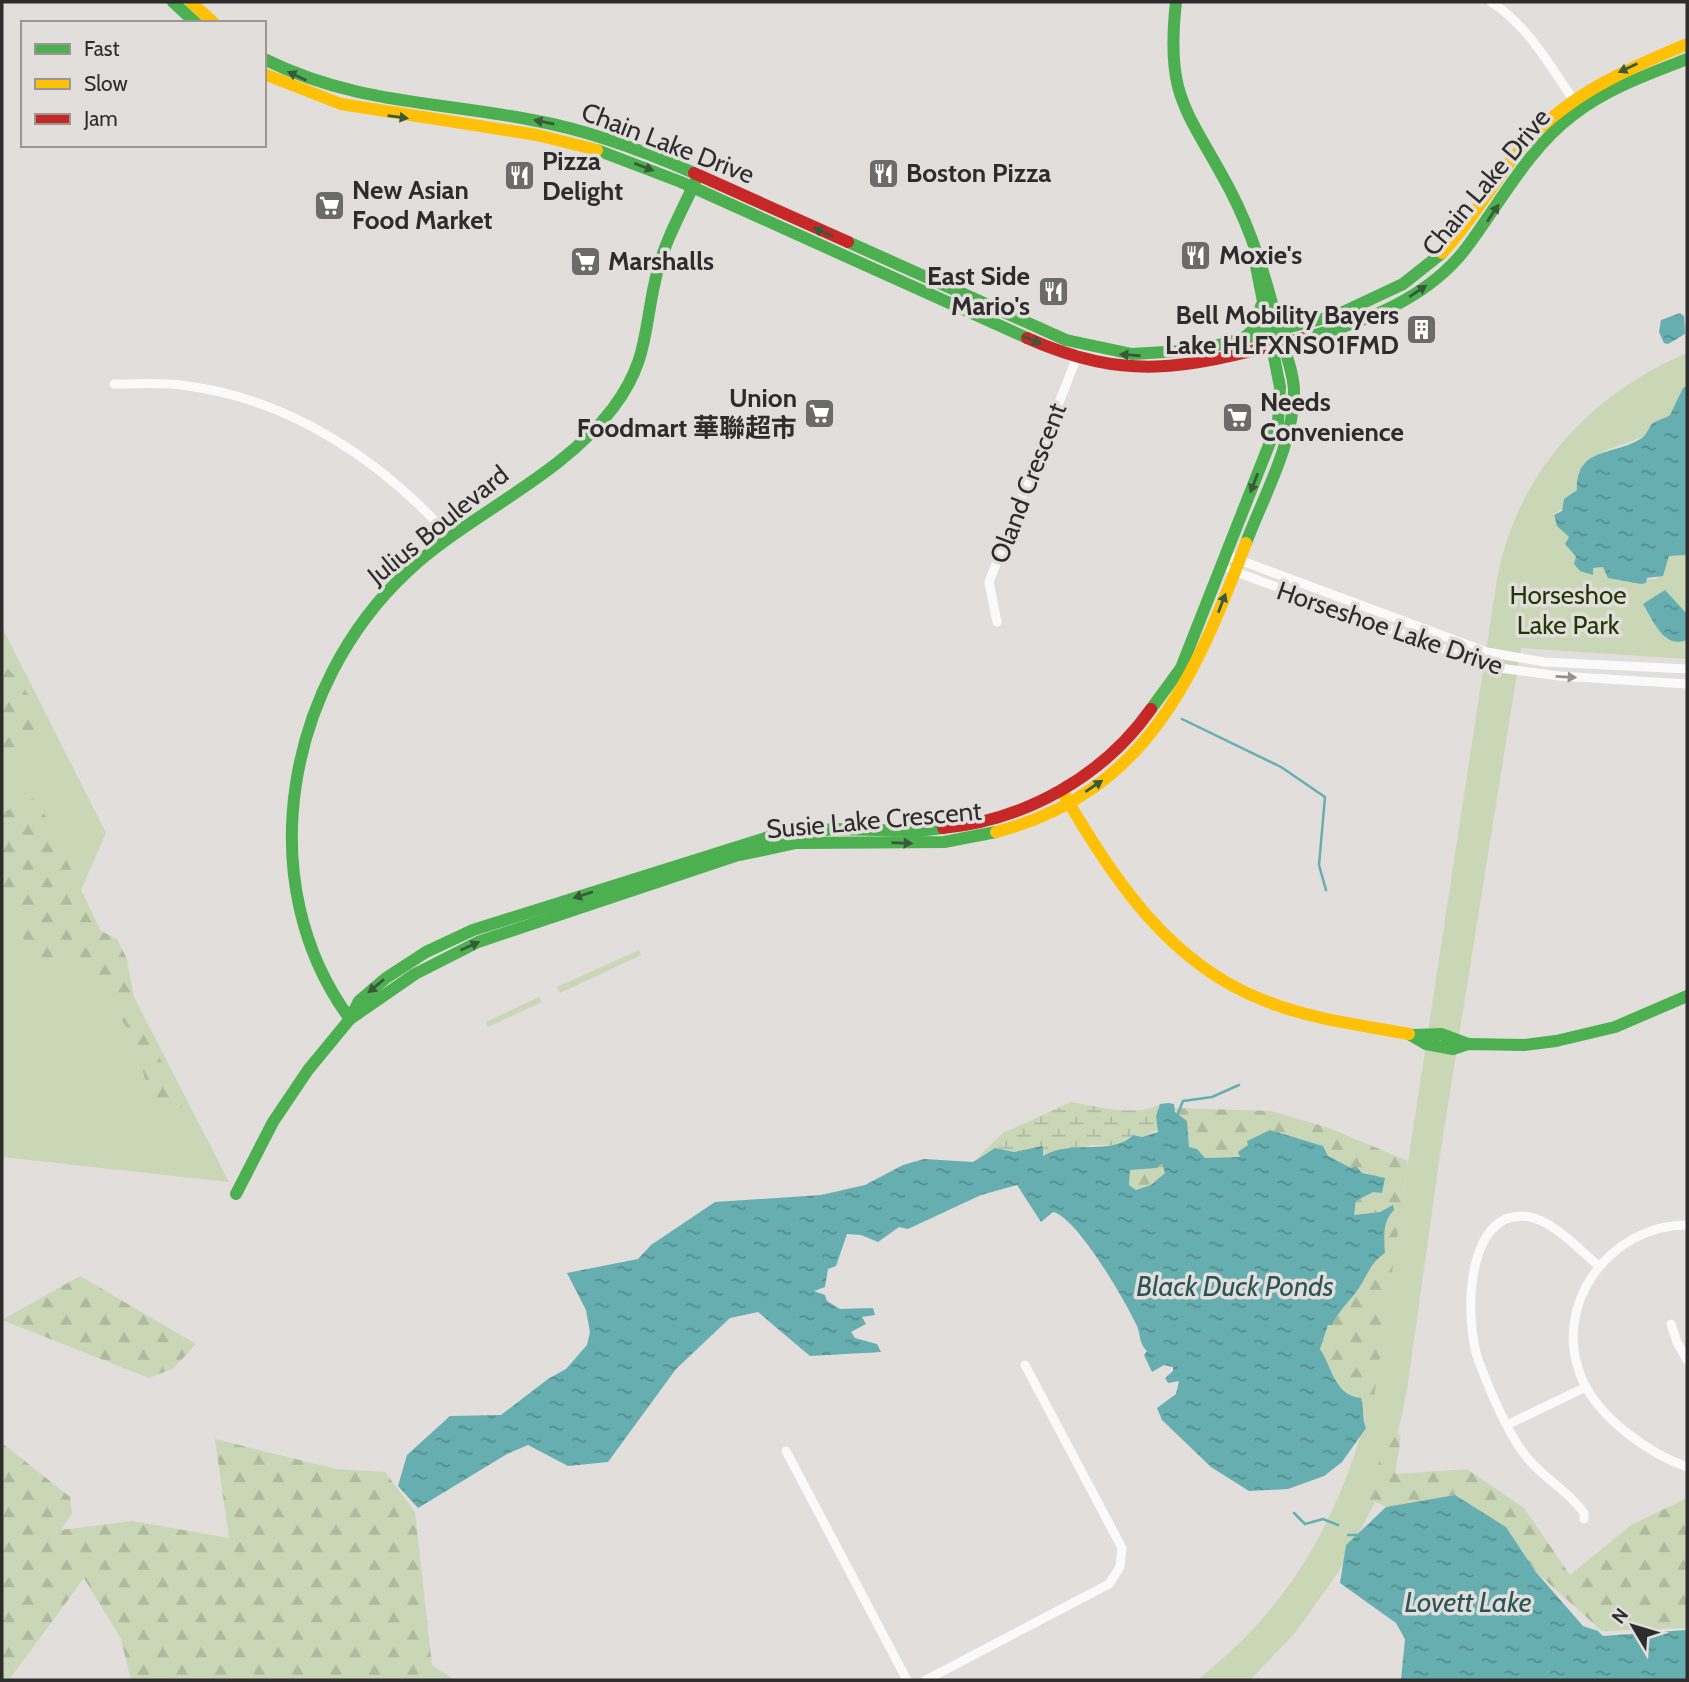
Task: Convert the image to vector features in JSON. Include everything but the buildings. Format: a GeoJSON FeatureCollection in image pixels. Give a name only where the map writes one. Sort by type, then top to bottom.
{"type":"FeatureCollection","features":[{"type":"Feature","properties":{"kind":"street"},"geometry":{"type":"LineString","coordinates":[[173,2],[194,21]]}},
{"type":"Feature","properties":{"kind":"street"},"geometry":{"type":"LineString","coordinates":[[191,2],[212,21]]}},
{"type":"Feature","properties":{"kind":"street"},"geometry":{"type":"LineString","coordinates":[[1176,2],[1171,47],[1173,71],[1183,110],[1231,191],[1264,271],[1276,339]]}},
{"type":"Feature","properties":{"kind":"street"},"geometry":{"type":"LineString","coordinates":[[1491,2],[1518,24],[1535,43],[1576,105]]}},
{"type":"Feature","properties":{"kind":"street","name":"Chain Lake Drive"},"geometry":{"type":"LineString","coordinates":[[266,60],[311,82],[350,95],[550,123],[633,148],[695,181],[1079,352],[1131,368],[1166,368],[1208,363],[1326,321],[1370,303],[1412,278],[1440,255],[1467,227],[1523,147],[1630,66],[1687,44]]}},
{"type":"Feature","properties":{"kind":"street","name":"Chain Lake Drive"},"geometry":{"type":"LineString","coordinates":[[1079,352],[1167,355],[1353,325],[1384,311],[1426,286],[1450,266],[1480,233],[1535,152],[1576,105],[1687,58]]}},
{"type":"Feature","properties":{"kind":"street","name":"Chain Lake Drive"},"geometry":{"type":"LineString","coordinates":[[266,76],[320,100],[356,110],[491,126],[577,144],[695,181]]}},
{"type":"Feature","properties":{"kind":"street","name":"Julius Boulevard"},"geometry":{"type":"LineString","coordinates":[[349,1019],[323,973],[299,897],[292,825],[299,760],[318,697],[349,639],[396,583],[451,538],[584,440],[620,399],[635,370],[646,339],[655,277],[665,245],[695,181]]}},
{"type":"Feature","properties":{"kind":"street"},"geometry":{"type":"LineString","coordinates":[[1254,250],[1262,298],[1276,339]]}},
{"type":"Feature","properties":{"kind":"street"},"geometry":{"type":"LineString","coordinates":[[1440,255],[1450,266]]}},
{"type":"Feature","properties":{"kind":"street"},"geometry":{"type":"LineString","coordinates":[[1242,341],[1256,327],[1262,298]]}},
{"type":"Feature","properties":{"kind":"street","name":"Susie Lake Crescent"},"geometry":{"type":"LineString","coordinates":[[236,1194],[273,1122],[308,1070],[349,1019],[359,1001],[386,978],[426,953],[473,930],[772,836],[835,829],[918,831],[965,826],[999,818],[1062,791],[1122,746],[1166,692],[1192,643],[1278,422],[1280,391],[1276,339]]}},
{"type":"Feature","properties":{"kind":"street","name":"Susie Lake Crescent"},"geometry":{"type":"LineString","coordinates":[[349,1019],[368,1010],[394,988],[435,962],[478,942],[661,880],[774,847],[836,841],[919,844],[966,840],[1012,827],[1068,803],[1115,771],[1166,715],[1198,663],[1292,422],[1294,388],[1276,339]]}},
{"type":"Feature","properties":{"kind":"street","name":"Oland Crescent"},"geometry":{"type":"LineString","coordinates":[[997,622],[989,582],[1079,352]]}},
{"type":"Feature","properties":{"kind":"street"},"geometry":{"type":"LineString","coordinates":[[114,384],[159,383],[203,388],[246,398],[294,417],[362,458],[422,508],[451,538]]}},
{"type":"Feature","properties":{"kind":"street","name":"Horseshoe Lake Drive"},"geometry":{"type":"LineString","coordinates":[[1224,561],[1492,667],[1559,676],[1687,684]]}},
{"type":"Feature","properties":{"kind":"street","name":"Horseshoe Lake Drive"},"geometry":{"type":"LineString","coordinates":[[1237,566],[1482,651],[1544,662],[1687,670]]}},
{"type":"Feature","properties":{"kind":"street"},"geometry":{"type":"LineString","coordinates":[[1062,791],[1128,895],[1178,949],[1212,973],[1252,995],[1297,1011],[1413,1035],[1428,1031],[1454,1036],[1468,1044],[1524,1045],[1585,1036],[1615,1027],[1687,996]]}},
{"type":"Feature","properties":{"kind":"street"},"geometry":{"type":"LineString","coordinates":[[1584,1519],[1584,1513],[1574,1500],[1531,1462],[1508,1424],[1479,1364],[1472,1339],[1471,1302],[1482,1242],[1491,1229],[1503,1221],[1518,1217],[1533,1218],[1546,1224],[1599,1266]]}},
{"type":"Feature","properties":{"kind":"street"},"geometry":{"type":"LineString","coordinates":[[1687,1225],[1649,1230],[1623,1244],[1599,1266],[1582,1295],[1574,1325],[1575,1356],[1586,1387],[1600,1407],[1626,1430],[1669,1460],[1687,1467]]}},
{"type":"Feature","properties":{"kind":"street"},"geometry":{"type":"LineString","coordinates":[[1671,1324],[1687,1360]]}},
{"type":"Feature","properties":{"kind":"street"},"geometry":{"type":"LineString","coordinates":[[926,1680],[1109,1584],[1120,1567],[1122,1548],[1025,1365]]}},
{"type":"Feature","properties":{"kind":"street"},"geometry":{"type":"LineString","coordinates":[[1508,1424],[1586,1387]]}},
{"type":"Feature","properties":{"kind":"street"},"geometry":{"type":"LineString","coordinates":[[786,1451],[907,1680]]}},
{"type":"Feature","properties":{"kind":"green space","name":"Horseshoe Lake Park"},"geometry":{"type":"Polygon","coordinates":[[[1687,353],[1687,386],[1683,388],[1670,415],[1651,425],[1643,437],[1607,450],[1583,465],[1577,490],[1564,499],[1564,508],[1554,514],[1554,519],[1569,537],[1570,552],[1576,557],[1574,565],[1593,575],[1593,568],[1603,567],[1607,574],[1619,580],[1656,579],[1666,568],[1669,556],[1687,555],[1687,659],[1521,648],[1440,1155],[1407,1390],[1397,1437],[1373,1506],[1338,1573],[1294,1634],[1250,1680],[1197,1680],[1263,1618],[1290,1584],[1312,1549],[1349,1471],[1374,1385],[1497,579],[1507,541],[1521,505],[1540,472],[1563,442],[1619,391],[1652,370],[1687,353]]]}},
{"type":"Feature","properties":{"kind":"green space"},"geometry":{"type":"Polygon","coordinates":[[[2,627],[106,833],[80,892],[229,1182],[2,1157],[2,627]]]}},
{"type":"Feature","properties":{"kind":"green space"},"geometry":{"type":"Polygon","coordinates":[[[2,664],[20,680],[43,722],[34,734],[2,755],[2,664]]]}},
{"type":"Feature","properties":{"kind":"green space"},"geometry":{"type":"Polygon","coordinates":[[[36,797],[101,931],[117,939],[127,959],[135,1004],[182,1107],[154,1117],[136,1042],[81,957],[50,970],[36,964],[2,895],[2,813],[36,797]]]}},
{"type":"Feature","properties":{"kind":"green space"},"geometry":{"type":"Polygon","coordinates":[[[639,950],[641,955],[560,993],[557,987],[639,950]]]}},
{"type":"Feature","properties":{"kind":"green space"},"geometry":{"type":"Polygon","coordinates":[[[539,997],[542,1002],[488,1027],[486,1022],[539,997]]]}},
{"type":"Feature","properties":{"kind":"green space"},"geometry":{"type":"Polygon","coordinates":[[[1071,1102],[1128,1111],[1160,1104],[1156,1116],[1159,1129],[1142,1137],[1133,1135],[1118,1145],[1093,1145],[1042,1157],[1042,1147],[1014,1152],[995,1148],[976,1159],[1003,1133],[1071,1102]]]}},
{"type":"Feature","properties":{"kind":"green space"},"geometry":{"type":"Polygon","coordinates":[[[1174,1108],[1271,1111],[1329,1128],[1408,1161],[1371,1419],[1363,1421],[1361,1415],[1364,1406],[1338,1385],[1320,1349],[1328,1325],[1332,1325],[1373,1265],[1385,1253],[1383,1232],[1388,1216],[1380,1212],[1354,1215],[1356,1201],[1373,1191],[1356,1167],[1351,1169],[1328,1156],[1323,1146],[1270,1130],[1249,1145],[1240,1157],[1205,1158],[1197,1149],[1189,1147],[1188,1135],[1174,1108]]]}},
{"type":"Feature","properties":{"kind":"green space"},"geometry":{"type":"Polygon","coordinates":[[[1162,1162],[1165,1173],[1151,1185],[1136,1190],[1129,1185],[1130,1170],[1157,1168],[1162,1162]]]}},
{"type":"Feature","properties":{"kind":"green space"},"geometry":{"type":"Polygon","coordinates":[[[80,1276],[196,1344],[174,1368],[149,1378],[2,1320],[80,1276]]]}},
{"type":"Feature","properties":{"kind":"green space"},"geometry":{"type":"Polygon","coordinates":[[[1390,1431],[1401,1436],[1395,1474],[1467,1469],[1524,1508],[1570,1575],[1631,1525],[1687,1498],[1687,1628],[1602,1631],[1535,1571],[1506,1527],[1455,1495],[1386,1507],[1367,1498],[1390,1431]]]}},
{"type":"Feature","properties":{"kind":"green space"},"geometry":{"type":"Polygon","coordinates":[[[215,1439],[336,1469],[385,1472],[415,1512],[432,1665],[454,1680],[131,1680],[121,1639],[84,1578],[9,1680],[2,1680],[2,1443],[70,1497],[72,1513],[61,1530],[132,1521],[229,1538],[215,1439]]]}},
{"type":"Feature","properties":{"kind":"water"},"geometry":{"type":"Polygon","coordinates":[[[1680,313],[1684,316],[1685,334],[1668,344],[1664,343],[1659,332],[1661,320],[1680,313]]]}},
{"type":"Feature","properties":{"kind":"water"},"geometry":{"type":"Polygon","coordinates":[[[1687,386],[1687,555],[1669,556],[1663,576],[1647,578],[1646,583],[1641,584],[1608,578],[1603,567],[1593,568],[1593,575],[1580,571],[1574,564],[1576,557],[1565,544],[1569,537],[1557,526],[1554,515],[1562,511],[1564,499],[1577,490],[1578,476],[1590,459],[1642,438],[1652,424],[1670,415],[1683,388],[1687,386]]]}},
{"type":"Feature","properties":{"kind":"water"},"geometry":{"type":"Polygon","coordinates":[[[1665,590],[1687,614],[1687,640],[1672,641],[1666,637],[1643,604],[1665,590]]]}},
{"type":"Feature","properties":{"kind":"water","name":"Black Duck Ponds"},"geometry":{"type":"Polygon","coordinates":[[[1160,1104],[1174,1104],[1175,1112],[1187,1121],[1189,1147],[1197,1149],[1205,1158],[1240,1157],[1238,1152],[1248,1145],[1247,1141],[1270,1130],[1323,1146],[1328,1156],[1351,1168],[1356,1166],[1362,1173],[1385,1178],[1382,1193],[1373,1192],[1356,1201],[1354,1215],[1380,1212],[1393,1205],[1394,1210],[1387,1220],[1385,1230],[1385,1253],[1373,1265],[1332,1325],[1328,1325],[1320,1349],[1335,1380],[1345,1392],[1361,1398],[1366,1428],[1342,1462],[1324,1476],[1288,1489],[1249,1491],[1211,1467],[1162,1420],[1157,1408],[1176,1394],[1179,1381],[1168,1383],[1165,1378],[1173,1371],[1173,1367],[1164,1365],[1152,1372],[1144,1355],[1147,1351],[1141,1343],[1131,1314],[1087,1244],[1063,1217],[1053,1212],[1041,1222],[1017,1185],[981,1195],[908,1229],[899,1227],[878,1242],[861,1235],[847,1234],[836,1266],[828,1269],[825,1287],[814,1291],[825,1295],[827,1301],[840,1309],[873,1308],[875,1315],[862,1317],[866,1324],[851,1332],[855,1338],[877,1344],[881,1352],[810,1356],[758,1312],[730,1318],[676,1369],[608,1462],[568,1466],[528,1445],[507,1454],[418,1508],[398,1486],[407,1455],[450,1416],[501,1415],[548,1379],[566,1369],[587,1345],[590,1332],[586,1310],[567,1273],[638,1259],[651,1245],[715,1202],[821,1195],[865,1185],[903,1165],[924,1159],[973,1162],[995,1148],[1014,1152],[1043,1146],[1043,1156],[1066,1148],[1114,1145],[1133,1135],[1142,1137],[1158,1132],[1156,1116],[1160,1104]],[[1162,1163],[1157,1168],[1130,1170],[1129,1185],[1136,1190],[1151,1185],[1165,1173],[1162,1163]]]}},
{"type":"Feature","properties":{"kind":"water","name":"Lovett Lake"},"geometry":{"type":"Polygon","coordinates":[[[1455,1495],[1506,1527],[1535,1571],[1583,1626],[1598,1631],[1603,1636],[1687,1630],[1687,1680],[1401,1680],[1405,1639],[1396,1623],[1340,1583],[1346,1545],[1386,1507],[1455,1495]]]}},
{"type":"Feature","properties":{"kind":"waterway"},"geometry":{"type":"LineString","coordinates":[[1182,719],[1281,767],[1325,797],[1319,865],[1326,890]]}},
{"type":"Feature","properties":{"kind":"waterway"},"geometry":{"type":"LineString","coordinates":[[1178,1113],[1183,1101],[1212,1097],[1239,1085]]}},
{"type":"Feature","properties":{"kind":"waterway"},"geometry":{"type":"LineString","coordinates":[[1294,1513],[1305,1524],[1323,1519],[1338,1525]]}},
{"type":"Feature","properties":{"kind":"waterway"},"geometry":{"type":"LineString","coordinates":[[1348,1535],[1357,1535]]}},
{"type":"Feature","properties":{"kind":"traffic: fast"},"geometry":{"type":"LineString","coordinates":[[173,2],[194,21]]}},
{"type":"Feature","properties":{"kind":"traffic: fast"},"geometry":{"type":"LineString","coordinates":[[1176,2],[1173,35],[1177,83],[1192,121],[1230,190],[1252,241],[1270,294],[1294,385],[1289,431],[1246,543]]}},
{"type":"Feature","properties":{"kind":"traffic: fast"},"geometry":{"type":"LineString","coordinates":[[1303,338],[1371,317],[1414,295],[1434,281],[1467,247],[1528,160],[1557,129],[1586,105],[1687,59]]}},
{"type":"Feature","properties":{"kind":"traffic: fast"},"geometry":{"type":"LineString","coordinates":[[266,60],[298,74],[363,93],[574,129],[635,149],[694,173]]}},
{"type":"Feature","properties":{"kind":"traffic: fast"},"geometry":{"type":"LineString","coordinates":[[597,150],[681,182],[1027,338]]}},
{"type":"Feature","properties":{"kind":"traffic: fast"},"geometry":{"type":"LineString","coordinates":[[350,1019],[319,965],[299,907],[292,847],[296,786],[310,727],[333,670],[366,618],[407,572],[458,531],[567,455],[592,433],[613,408],[625,390],[640,357],[661,258],[695,182]]}},
{"type":"Feature","properties":{"kind":"traffic: fast"},"geometry":{"type":"LineString","coordinates":[[848,242],[1066,340],[1132,354],[1198,350],[1337,315],[1403,284],[1442,253]]}},
{"type":"Feature","properties":{"kind":"traffic: fast"},"geometry":{"type":"LineString","coordinates":[[1151,709],[1181,668],[1278,422],[1280,387],[1255,261]]}},
{"type":"Feature","properties":{"kind":"traffic: fast"},"geometry":{"type":"LineString","coordinates":[[1242,340],[1256,327],[1261,306]]}},
{"type":"Feature","properties":{"kind":"traffic: fast"},"geometry":{"type":"LineString","coordinates":[[236,1194],[273,1122],[308,1070],[350,1019],[359,1001],[386,978],[426,952],[473,930],[772,836],[835,829],[918,831],[943,828]]}},
{"type":"Feature","properties":{"kind":"traffic: fast"},"geometry":{"type":"LineString","coordinates":[[350,1019],[415,974],[478,942],[735,856],[796,843],[944,842],[996,832]]}},
{"type":"Feature","properties":{"kind":"traffic: fast"},"geometry":{"type":"LineString","coordinates":[[1409,1034],[1426,1044],[1453,1049],[1468,1044],[1524,1045],[1556,1041],[1615,1027],[1687,996]]}},
{"type":"Feature","properties":{"kind":"traffic: fast"},"geometry":{"type":"LineString","coordinates":[[1413,1035],[1441,1034],[1468,1044]]}},
{"type":"Feature","properties":{"kind":"traffic: slow"},"geometry":{"type":"LineString","coordinates":[[191,2],[212,21]]}},
{"type":"Feature","properties":{"kind":"traffic: slow"},"geometry":{"type":"LineString","coordinates":[[1442,253],[1464,227],[1502,172],[1540,128],[1599,85],[1687,44]]}},
{"type":"Feature","properties":{"kind":"traffic: slow"},"geometry":{"type":"LineString","coordinates":[[266,75],[341,104],[537,135],[597,150]]}},
{"type":"Feature","properties":{"kind":"traffic: slow"},"geometry":{"type":"LineString","coordinates":[[996,832],[1048,814],[1092,789],[1128,758],[1159,722],[1185,682],[1207,638],[1246,543]]}},
{"type":"Feature","properties":{"kind":"traffic: slow"},"geometry":{"type":"LineString","coordinates":[[1065,796],[1124,888],[1172,942],[1200,965],[1230,984],[1280,1007],[1335,1021],[1409,1034]]}},
{"type":"Feature","properties":{"kind":"traffic: jam"},"geometry":{"type":"LineString","coordinates":[[694,173],[848,242]]}},
{"type":"Feature","properties":{"kind":"traffic: jam"},"geometry":{"type":"LineString","coordinates":[[1027,338],[1065,353],[1133,366],[1197,363],[1303,338]]}},
{"type":"Feature","properties":{"kind":"traffic: jam"},"geometry":{"type":"LineString","coordinates":[[943,828],[1003,816],[1060,791],[1110,755],[1151,709]]}},
{"type":"Feature","properties":{"kind":"place","name":"Boston Pizza"},"geometry":{"type":"Point","coordinates":[883,173]}},
{"type":"Feature","properties":{"kind":"place","name":"Pizza Delight"},"geometry":{"type":"Point","coordinates":[519,176]}},
{"type":"Feature","properties":{"kind":"place","name":"New Asian Food Market"},"geometry":{"type":"Point","coordinates":[329,205]}},
{"type":"Feature","properties":{"kind":"place","name":"Moxie's"},"geometry":{"type":"Point","coordinates":[1196,255]}},
{"type":"Feature","properties":{"kind":"place","name":"Marshalls"},"geometry":{"type":"Point","coordinates":[585,261]}},
{"type":"Feature","properties":{"kind":"place","name":"East Side Mario's"},"geometry":{"type":"Point","coordinates":[1053,291]}},
{"type":"Feature","properties":{"kind":"place","name":"Bell Mobility Bayers Lake HLFXNS01FMD"},"geometry":{"type":"Point","coordinates":[1422,330]}},
{"type":"Feature","properties":{"kind":"place","name":"Union Foodmart 華聯超市"},"geometry":{"type":"Point","coordinates":[820,413]}},
{"type":"Feature","properties":{"kind":"place","name":"Needs Convenience"},"geometry":{"type":"Point","coordinates":[1237,417]}}]}
